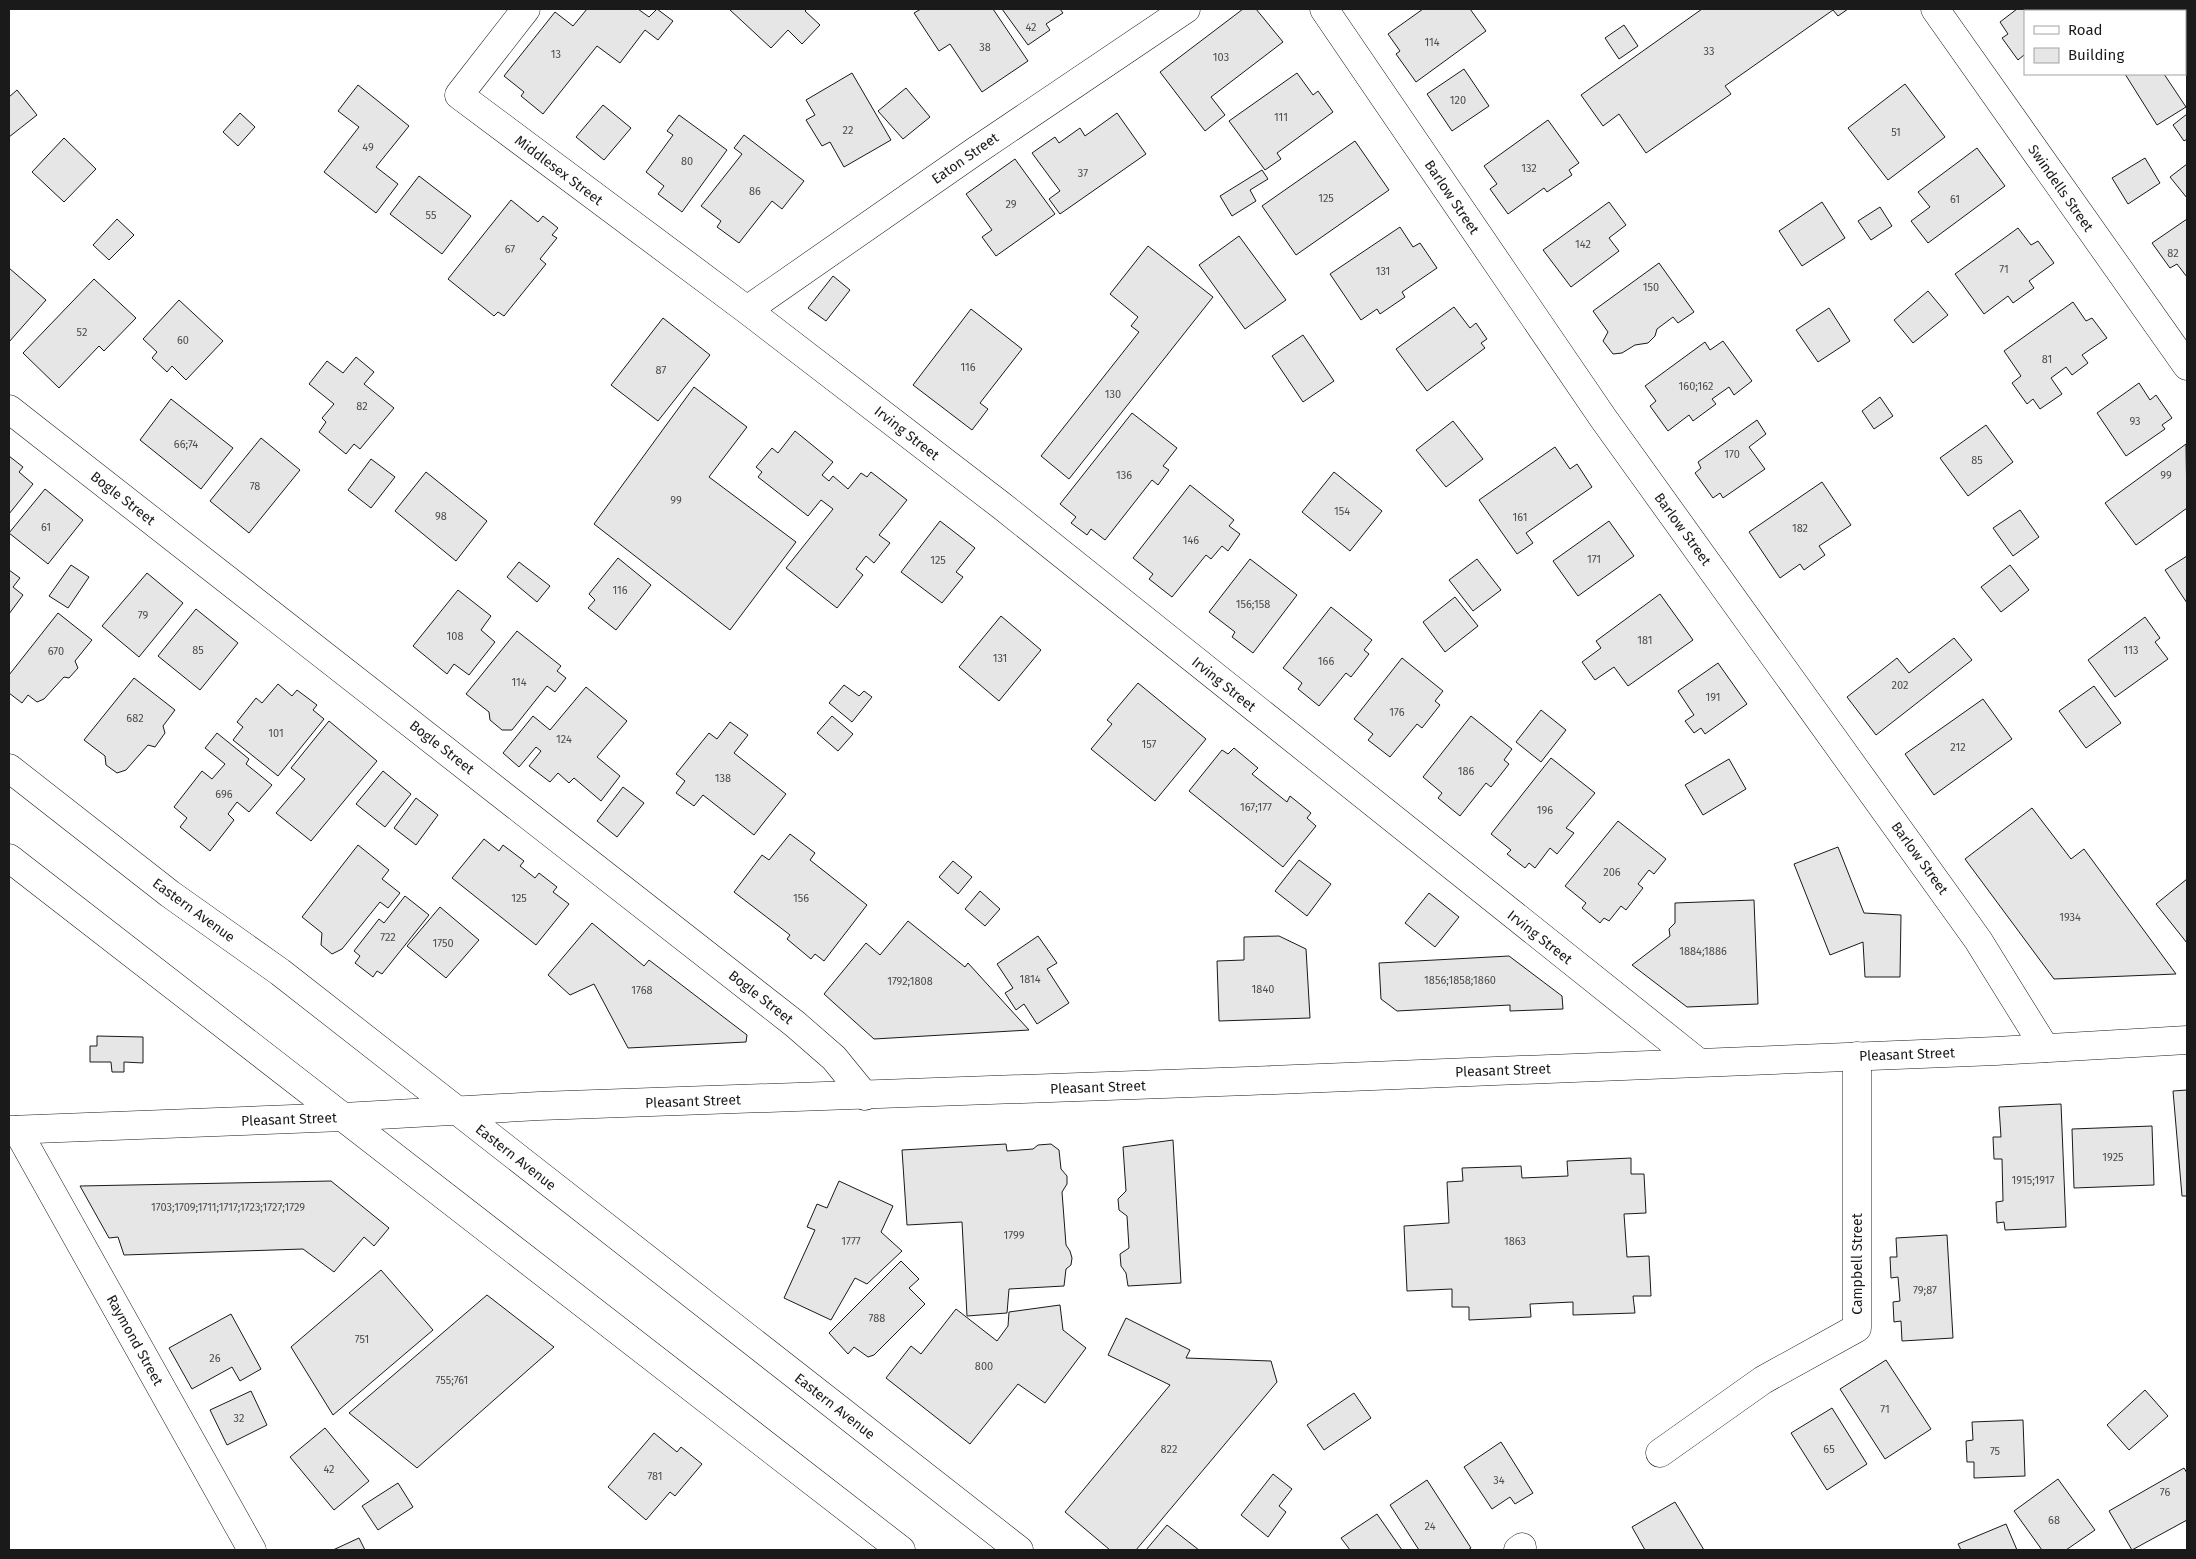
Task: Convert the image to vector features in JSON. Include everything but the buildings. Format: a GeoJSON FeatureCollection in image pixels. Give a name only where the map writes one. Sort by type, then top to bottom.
{"type":"FeatureCollection","features":[{"type":"Feature","properties":{"kind":"street","name":"Middlesex Street"},"geometry":{"type":"LineString","coordinates":[[526,9],[459,95],[747,310]]}},
{"type":"Feature","properties":{"kind":"street","name":"Eaton Street"},"geometry":{"type":"LineString","coordinates":[[747,310],[974,152],[1186,9]]}},
{"type":"Feature","properties":{"kind":"street","name":"Barlow Street"},"geometry":{"type":"LineString","coordinates":[[1324,9],[1603,418],[1978,940],[2045,1048]]}},
{"type":"Feature","properties":{"kind":"street","name":"Swindells Street"},"geometry":{"type":"LineString","coordinates":[[1935,9],[2187,366]]}},
{"type":"Feature","properties":{"kind":"street","name":"Irving Street"},"geometry":{"type":"LineString","coordinates":[[747,310],[1010,512],[1698,1062]]}},
{"type":"Feature","properties":{"kind":"street","name":"Bogle Street"},"geometry":{"type":"LineString","coordinates":[[9,409],[795,1024],[834,1058],[865,1096]]}},
{"type":"Feature","properties":{"kind":"street","name":"Eastern Avenue"},"geometry":{"type":"LineString","coordinates":[[9,768],[170,894],[288,978],[1019,1550]]}},
{"type":"Feature","properties":{"kind":"street"},"geometry":{"type":"LineString","coordinates":[[9,858],[900,1550]]}},
{"type":"Feature","properties":{"kind":"street","name":"Pleasant Street"},"geometry":{"type":"LineString","coordinates":[[13,1130],[343,1117],[456,1109],[865,1096],[1857,1056],[2187,1040]]}},
{"type":"Feature","properties":{"kind":"street","name":"Campbell Street"},"geometry":{"type":"LineString","coordinates":[[1660,1453],[1763,1380],[1858,1328],[1857,1056]]}},
{"type":"Feature","properties":{"kind":"street","name":"Raymond Street"},"geometry":{"type":"LineString","coordinates":[[13,1130],[252,1550]]}}]}
